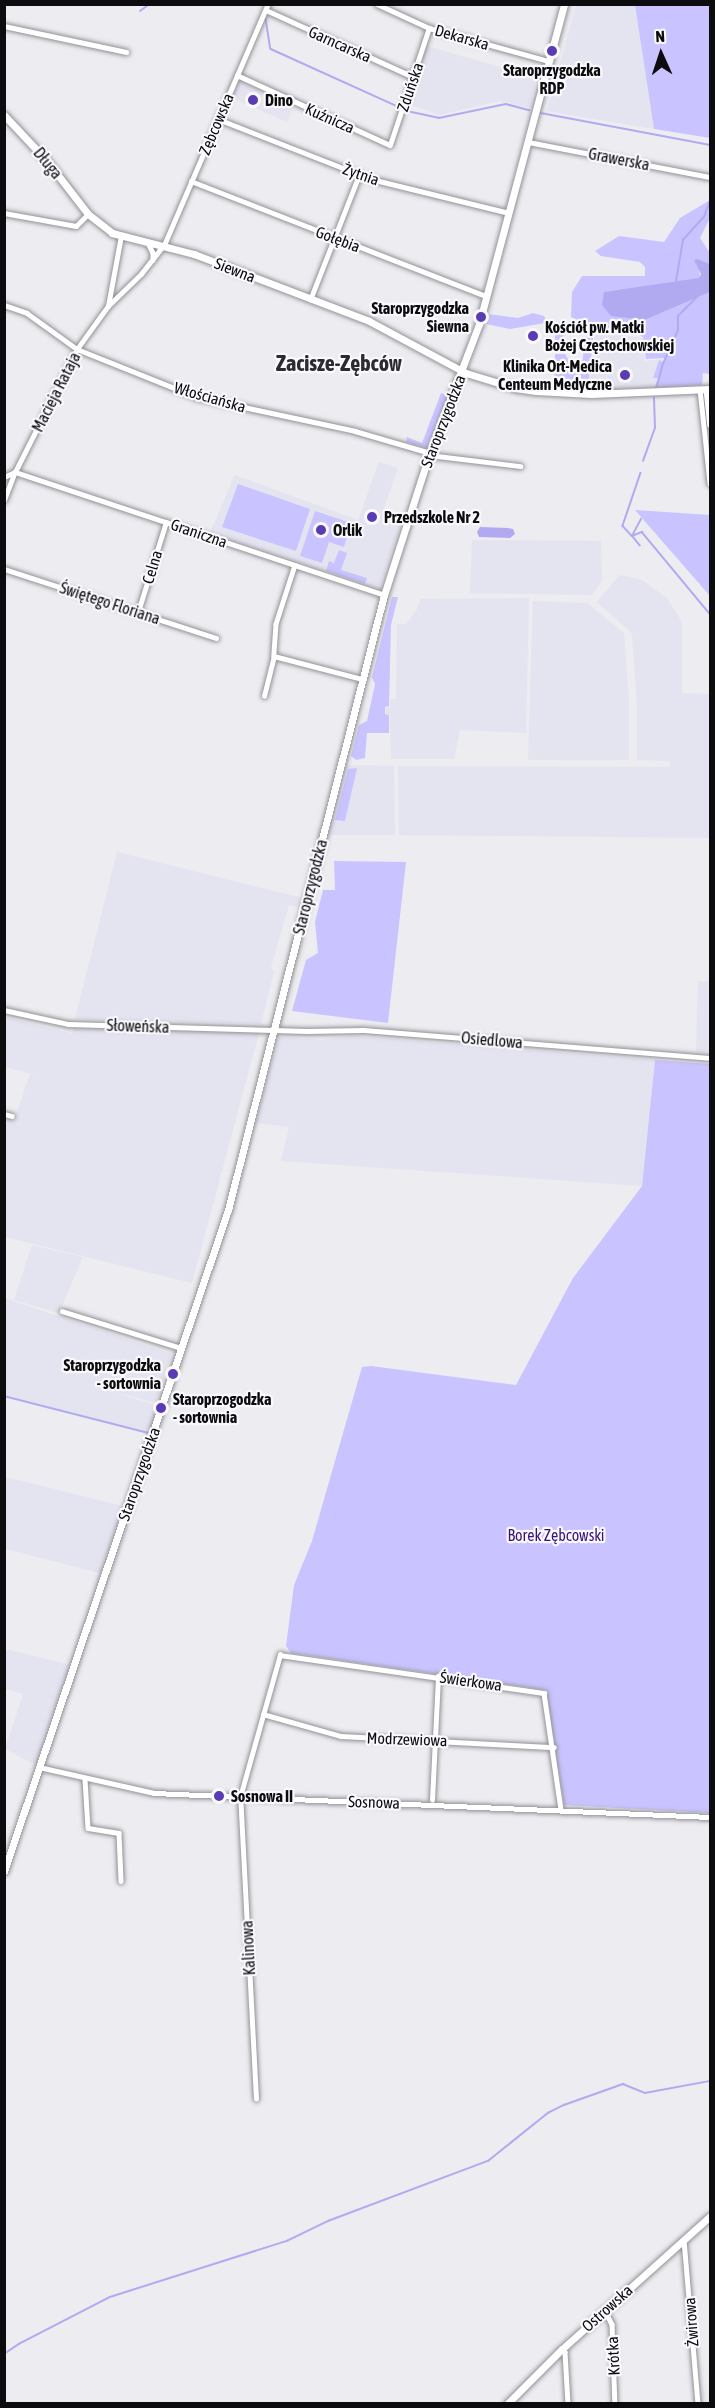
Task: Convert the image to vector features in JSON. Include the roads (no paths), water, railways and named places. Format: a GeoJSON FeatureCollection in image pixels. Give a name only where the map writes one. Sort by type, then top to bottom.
{"type":"FeatureCollection","features":[{"type":"Feature","properties":{"kind":"street","name":"Zębcowska"},"geometry":{"type":"LineString","coordinates":[[164,245],[268,4]]}},
{"type":"Feature","properties":{"kind":"street","name":"Dekarska"},"geometry":{"type":"LineString","coordinates":[[377,4],[429,28],[549,61]]}},
{"type":"Feature","properties":{"kind":"street","name":"Staroprzygodzka"},"geometry":{"type":"LineString","coordinates":[[40,1767],[228,1210],[384,595],[430,454],[463,371],[486,296],[564,4]]}},
{"type":"Feature","properties":{"kind":"street","name":"Garncarska"},"geometry":{"type":"LineString","coordinates":[[266,10],[414,77]]}},
{"type":"Feature","properties":{"kind":"street"},"geometry":{"type":"LineString","coordinates":[[4,26],[126,52]]}},
{"type":"Feature","properties":{"kind":"street","name":"Zduńska"},"geometry":{"type":"LineString","coordinates":[[390,145],[429,28]]}},
{"type":"Feature","properties":{"kind":"street","name":"Kuźnicza"},"geometry":{"type":"LineString","coordinates":[[237,75],[390,145]]}},
{"type":"Feature","properties":{"kind":"street","name":"Długa"},"geometry":{"type":"LineString","coordinates":[[4,115],[47,161],[88,214]]}},
{"type":"Feature","properties":{"kind":"street","name":"Żytnia"},"geometry":{"type":"LineString","coordinates":[[218,118],[359,175],[509,213]]}},
{"type":"Feature","properties":{"kind":"street","name":"Grawerska"},"geometry":{"type":"LineString","coordinates":[[528,142],[710,177]]}},
{"type":"Feature","properties":{"kind":"street"},"geometry":{"type":"LineString","coordinates":[[310,300],[359,175]]}},
{"type":"Feature","properties":{"kind":"street","name":"Gołębia"},"geometry":{"type":"LineString","coordinates":[[191,181],[486,296]]}},
{"type":"Feature","properties":{"kind":"street"},"geometry":{"type":"LineString","coordinates":[[4,213],[76,226],[88,214]]}},
{"type":"Feature","properties":{"kind":"street","name":"Siewna"},"geometry":{"type":"LineString","coordinates":[[88,214],[103,228],[121,236],[164,245],[385,328],[463,371],[515,388],[591,394],[706,389]]}},
{"type":"Feature","properties":{"kind":"street","name":"Macieja Rataja"},"geometry":{"type":"LineString","coordinates":[[108,306],[121,236]]}},
{"type":"Feature","properties":{"kind":"street"},"geometry":{"type":"LineString","coordinates":[[145,241],[152,250],[153,260]]}},
{"type":"Feature","properties":{"kind":"street","name":"Macieja Rataja"},"geometry":{"type":"LineString","coordinates":[[4,500],[15,472],[77,349],[108,306],[153,260],[164,245]]}},
{"type":"Feature","properties":{"kind":"street","name":"Włościańska"},"geometry":{"type":"LineString","coordinates":[[4,305],[27,313],[77,349],[196,397],[355,431],[430,454],[520,466]]}},
{"type":"Feature","properties":{"kind":"street"},"geometry":{"type":"LineString","coordinates":[[706,389],[711,425]]}},
{"type":"Feature","properties":{"kind":"street"},"geometry":{"type":"LineString","coordinates":[[706,389],[711,483]]}},
{"type":"Feature","properties":{"kind":"street"},"geometry":{"type":"LineString","coordinates":[[7,489],[4,478],[15,472]]}},
{"type":"Feature","properties":{"kind":"street","name":"Graniczna"},"geometry":{"type":"LineString","coordinates":[[15,472],[384,595]]}},
{"type":"Feature","properties":{"kind":"street","name":"Celna"},"geometry":{"type":"LineString","coordinates":[[138,612],[166,522]]}},
{"type":"Feature","properties":{"kind":"street"},"geometry":{"type":"LineString","coordinates":[[264,696],[274,657],[276,624],[295,565]]}},
{"type":"Feature","properties":{"kind":"street","name":"Świętego Floriana"},"geometry":{"type":"LineString","coordinates":[[4,569],[216,638]]}},
{"type":"Feature","properties":{"kind":"street"},"geometry":{"type":"LineString","coordinates":[[274,657],[362,679]]}},
{"type":"Feature","properties":{"kind":"street","name":"Słoweńska"},"geometry":{"type":"LineString","coordinates":[[4,1010],[68,1024],[274,1030]]}},
{"type":"Feature","properties":{"kind":"street","name":"Osiedlowa"},"geometry":{"type":"LineString","coordinates":[[274,1030],[363,1030],[711,1058]]}},
{"type":"Feature","properties":{"kind":"street"},"geometry":{"type":"LineString","coordinates":[[4,1114],[12,1116]]}},
{"type":"Feature","properties":{"kind":"street"},"geometry":{"type":"LineString","coordinates":[[62,1311],[181,1348]]}},
{"type":"Feature","properties":{"kind":"street","name":"Świerkowa"},"geometry":{"type":"LineString","coordinates":[[280,1654],[544,1693],[554,1746],[561,1810]]}},
{"type":"Feature","properties":{"kind":"street","name":"Kalinowa"},"geometry":{"type":"LineString","coordinates":[[256,2099],[240,1797],[280,1654]]}},
{"type":"Feature","properties":{"kind":"street"},"geometry":{"type":"LineString","coordinates":[[432,1800],[438,1676]]}},
{"type":"Feature","properties":{"kind":"street","name":"Modrzewiowa"},"geometry":{"type":"LineString","coordinates":[[263,1714],[341,1736],[554,1746]]}},
{"type":"Feature","properties":{"kind":"street"},"geometry":{"type":"LineString","coordinates":[[4,1871],[40,1767]]}},
{"type":"Feature","properties":{"kind":"street","name":"Sosnowa"},"geometry":{"type":"LineString","coordinates":[[40,1767],[154,1793],[711,1817]]}},
{"type":"Feature","properties":{"kind":"street"},"geometry":{"type":"LineString","coordinates":[[85,1779],[88,1828],[119,1833],[122,1881]]}},
{"type":"Feature","properties":{"kind":"street","name":"Ostrowska"},"geometry":{"type":"LineString","coordinates":[[507,2403],[562,2349],[711,2216]]}},
{"type":"Feature","properties":{"kind":"street","name":"Żwirowa"},"geometry":{"type":"LineString","coordinates":[[684,2240],[698,2403]]}},
{"type":"Feature","properties":{"kind":"street","name":"Krótka"},"geometry":{"type":"LineString","coordinates":[[605,2311],[612,2324],[615,2403]]}},
{"type":"Feature","properties":{"kind":"street"},"geometry":{"type":"LineString","coordinates":[[562,2349],[565,2352],[568,2403]]}},
{"type":"Feature","properties":{"kind":"waterway"},"geometry":{"type":"LineString","coordinates":[[140,11],[150,4]]}},
{"type":"Feature","properties":{"kind":"waterway"},"geometry":{"type":"LineString","coordinates":[[266,19],[271,49],[399,107]]}},
{"type":"Feature","properties":{"kind":"waterway"},"geometry":{"type":"LineString","coordinates":[[407,111],[439,118],[506,104],[529,110]]}},
{"type":"Feature","properties":{"kind":"waterway"},"geometry":{"type":"LineString","coordinates":[[541,113],[710,145]]}},
{"type":"Feature","properties":{"kind":"waterway"},"geometry":{"type":"LineString","coordinates":[[676,281],[683,240],[704,217],[710,201]]}},
{"type":"Feature","properties":{"kind":"waterway"},"geometry":{"type":"LineString","coordinates":[[657,386],[663,364],[678,331],[678,316],[698,296]]}},
{"type":"Feature","properties":{"kind":"waterway"},"geometry":{"type":"LineString","coordinates":[[643,461],[655,428],[654,398]]}},
{"type":"Feature","properties":{"kind":"waterway"},"geometry":{"type":"LineString","coordinates":[[641,473],[623,526],[632,536],[642,532],[710,614]]}},
{"type":"Feature","properties":{"kind":"waterway"},"geometry":{"type":"LineString","coordinates":[[640,546],[632,536],[641,519]]}},
{"type":"Feature","properties":{"kind":"waterway"},"geometry":{"type":"LineString","coordinates":[[4,1396],[149,1433]]}},
{"type":"Feature","properties":{"kind":"waterway"},"geometry":{"type":"LineString","coordinates":[[4,2354],[110,2297],[287,2241],[328,2221],[488,2161],[548,2113],[564,2105],[623,2084],[645,2093],[710,2081]]}},
{"type":"Feature","properties":{"kind":"place","name":"Staroprzygodzka RDP"},"geometry":{"type":"Point","coordinates":[552,51]}},
{"type":"Feature","properties":{"kind":"place","name":"Dino"},"geometry":{"type":"Point","coordinates":[253,100]}},
{"type":"Feature","properties":{"kind":"place","name":"Staroprzygodzka Siewna"},"geometry":{"type":"Point","coordinates":[481,317]}},
{"type":"Feature","properties":{"kind":"place","name":"Kościół pw. Matki Bożej Częstochowskiej"},"geometry":{"type":"Point","coordinates":[533,336]}},
{"type":"Feature","properties":{"kind":"place","name":"Klinika Ort-Medica Centeum Medyczne"},"geometry":{"type":"Point","coordinates":[625,375]}},
{"type":"Feature","properties":{"kind":"place","name":"Przedszkole Nr 2"},"geometry":{"type":"Point","coordinates":[372,517]}},
{"type":"Feature","properties":{"kind":"place","name":"Orlik"},"geometry":{"type":"Point","coordinates":[321,530]}},
{"type":"Feature","properties":{"kind":"place","name":"Staroprzygodzka - sortownia"},"geometry":{"type":"Point","coordinates":[173,1374]}},
{"type":"Feature","properties":{"kind":"place","name":"Staroprzogodzka - sortownia"},"geometry":{"type":"Point","coordinates":[161,1408]}},
{"type":"Feature","properties":{"kind":"place","name":"Sosnowa II"},"geometry":{"type":"Point","coordinates":[219,1796]}},
{"type":"Feature","properties":{"kind":"district","name":"Zacisze-Zębców"},"geometry":{"type":"Point","coordinates":[339,364]}},
{"type":"Feature","properties":{"kind":"park label","name":"Borek Zębcowski"},"geometry":{"type":"Point","coordinates":[556,1535]}}]}
